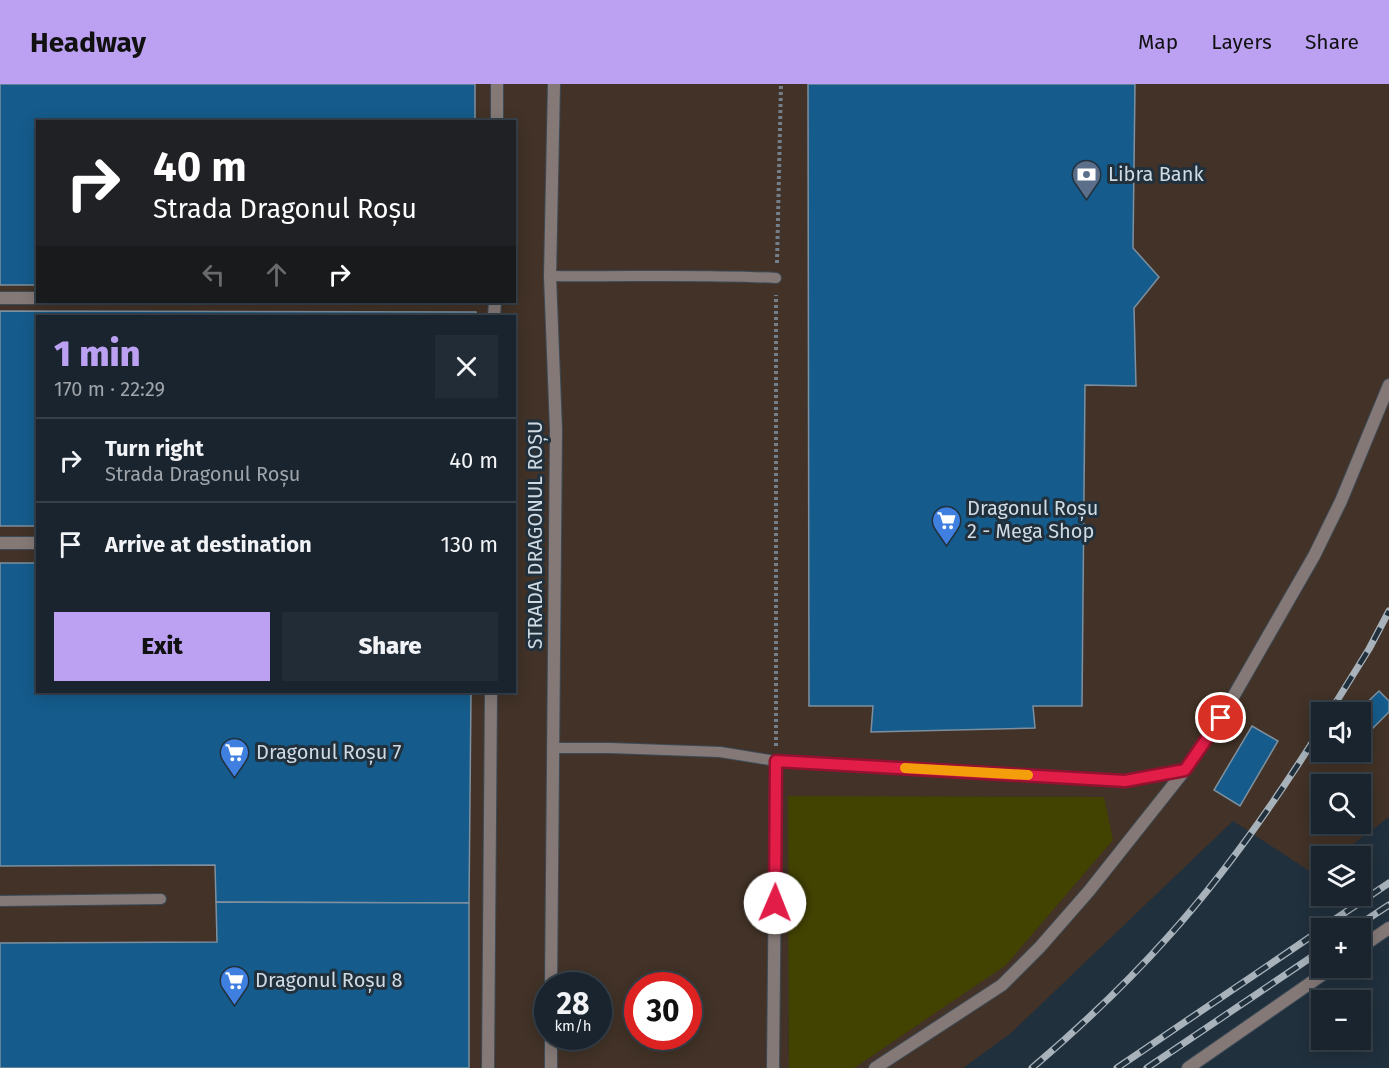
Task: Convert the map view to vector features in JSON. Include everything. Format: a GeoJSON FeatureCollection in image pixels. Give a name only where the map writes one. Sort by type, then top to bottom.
{"type":"FeatureCollection","features":[{"type":"Feature","properties":{"kind":"street"},"geometry":{"type":"LineString","coordinates":[[497,84],[497,120]]}},
{"type":"Feature","properties":{"kind":"street","name":"STRADA DRAGONUL ROȘU"},"geometry":{"type":"LineString","coordinates":[[551,972],[556,430],[550,276],[554,84]]}},
{"type":"Feature","properties":{"kind":"street"},"geometry":{"type":"LineString","coordinates":[[0,298],[36,298]]}},
{"type":"Feature","properties":{"kind":"street"},"geometry":{"type":"LineString","coordinates":[[875,1068],[1002,985],[1040,947],[1089,891],[1185,770],[1221,718],[1314,556],[1341,501],[1389,385]]}},
{"type":"Feature","properties":{"kind":"street"},"geometry":{"type":"LineString","coordinates":[[0,543],[36,543]]}},
{"type":"Feature","properties":{"kind":"street"},"geometry":{"type":"LineString","coordinates":[[488,1068],[491,693]]}},
{"type":"Feature","properties":{"kind":"street"},"geometry":{"type":"LineString","coordinates":[[774,1068],[776,761],[1125,781],[1185,770]]}},
{"type":"Feature","properties":{"kind":"street"},"geometry":{"type":"LineString","coordinates":[[1371,940],[1389,928]]}},
{"type":"Feature","properties":{"kind":"street"},"geometry":{"type":"LineString","coordinates":[[1188,1068],[1318,978]]}},
{"type":"Feature","properties":{"kind":"street"},"geometry":{"type":"LineString","coordinates":[[550,1068],[551,1050]]}},
{"type":"Feature","properties":{"kind":"lane"},"geometry":{"type":"LineString","coordinates":[[550,276],[723,275],[776,278]]}},
{"type":"Feature","properties":{"kind":"lane"},"geometry":{"type":"LineString","coordinates":[[553,748],[720,752],[776,761]]}},
{"type":"Feature","properties":{"kind":"lane"},"geometry":{"type":"LineString","coordinates":[[0,901],[161,899]]}},
{"type":"Feature","properties":{"kind":"path"},"geometry":{"type":"LineString","coordinates":[[776,761],[776,278],[781,84]]}},
{"type":"Feature","properties":{"kind":"shaded area"},"geometry":{"type":"Polygon","coordinates":[[[0,84],[1389,84],[1389,817],[1371,830],[1371,774],[1311,774],[1311,834],[1366,834],[1350,846],[1311,846],[1311,872],[1233,821],[1011,1033],[963,1068],[0,1068],[0,84]]]}},
{"type":"Feature","properties":{"kind":"shaded area"},"geometry":{"type":"Polygon","coordinates":[[[788,796],[1104,797],[1113,840],[1006,965],[854,1068],[789,1068],[788,796]]]}},
{"type":"Feature","properties":{"kind":"building"},"geometry":{"type":"Polygon","coordinates":[[[0,84],[475,84],[475,120],[36,120],[36,285],[0,285],[0,84]]]}},
{"type":"Feature","properties":{"kind":"building","name":"Dragonul Roșu 2 - Mega Shop"},"geometry":{"type":"Polygon","coordinates":[[[808,84],[1135,84],[1133,248],[1159,277],[1134,308],[1136,386],[1085,385],[1082,706],[1033,706],[1035,728],[871,732],[873,706],[809,706],[808,84]]]}},
{"type":"Feature","properties":{"kind":"building"},"geometry":{"type":"Polygon","coordinates":[[[0,311],[476,312],[476,315],[36,315],[36,526],[0,526],[0,311]]]}},
{"type":"Feature","properties":{"kind":"building","name":"Dragonul Roșu 7"},"geometry":{"type":"Polygon","coordinates":[[[0,563],[36,563],[36,693],[471,693],[469,903],[216,902],[215,865],[0,866],[0,563]]]}},
{"type":"Feature","properties":{"kind":"building"},"geometry":{"type":"Polygon","coordinates":[[[1379,691],[1389,701],[1389,712],[1371,730],[1371,702],[1367,702],[1379,691]]]}},
{"type":"Feature","properties":{"kind":"building"},"geometry":{"type":"Polygon","coordinates":[[[1252,726],[1278,741],[1240,806],[1214,790],[1252,726]]]}},
{"type":"Feature","properties":{"kind":"building","name":"Dragonul Roșu 8"},"geometry":{"type":"Polygon","coordinates":[[[216,902],[469,903],[469,1068],[0,1068],[0,943],[217,942],[216,902]]]}},
{"type":"Feature","properties":{"kind":"railway"},"geometry":{"type":"LineString","coordinates":[[1336,702],[1389,611]]}},
{"type":"Feature","properties":{"kind":"railway"},"geometry":{"type":"LineString","coordinates":[[1032,1068],[1119,989],[1188,914],[1249,836],[1311,744]]}},
{"type":"Feature","properties":{"kind":"railway"},"geometry":{"type":"LineString","coordinates":[[1337,918],[1389,883]]}},
{"type":"Feature","properties":{"kind":"railway"},"geometry":{"type":"LineString","coordinates":[[1369,918],[1389,905]]}},
{"type":"Feature","properties":{"kind":"railway"},"geometry":{"type":"LineString","coordinates":[[1117,1068],[1311,936]]}},
{"type":"Feature","properties":{"kind":"railway"},"geometry":{"type":"LineString","coordinates":[[1147,1068],[1311,957]]}},
{"type":"Feature","properties":{"kind":"slow traffic"},"geometry":{"type":"LineString","coordinates":[[905,768],[1028,775]]}},
{"type":"Feature","properties":{"kind":"place","name":"Libra Bank"},"geometry":{"type":"Point","coordinates":[1087,200]}},
{"type":"Feature","properties":{"kind":"place","name":"Dragonul Roșu 2 - Mega Shop"},"geometry":{"type":"Point","coordinates":[946,546]}},
{"type":"Feature","properties":{"kind":"place","name":"Dragonul Roșu 7"},"geometry":{"type":"Point","coordinates":[235,778]}},
{"type":"Feature","properties":{"kind":"place","name":"Dragonul Roșu 8"},"geometry":{"type":"Point","coordinates":[234,1006]}},
{"type":"Feature","properties":{"kind":"route"},"geometry":{"type":"LineString","coordinates":[[775,903],[776,761],[1125,781],[1185,770],[1221,718]]}}]}
